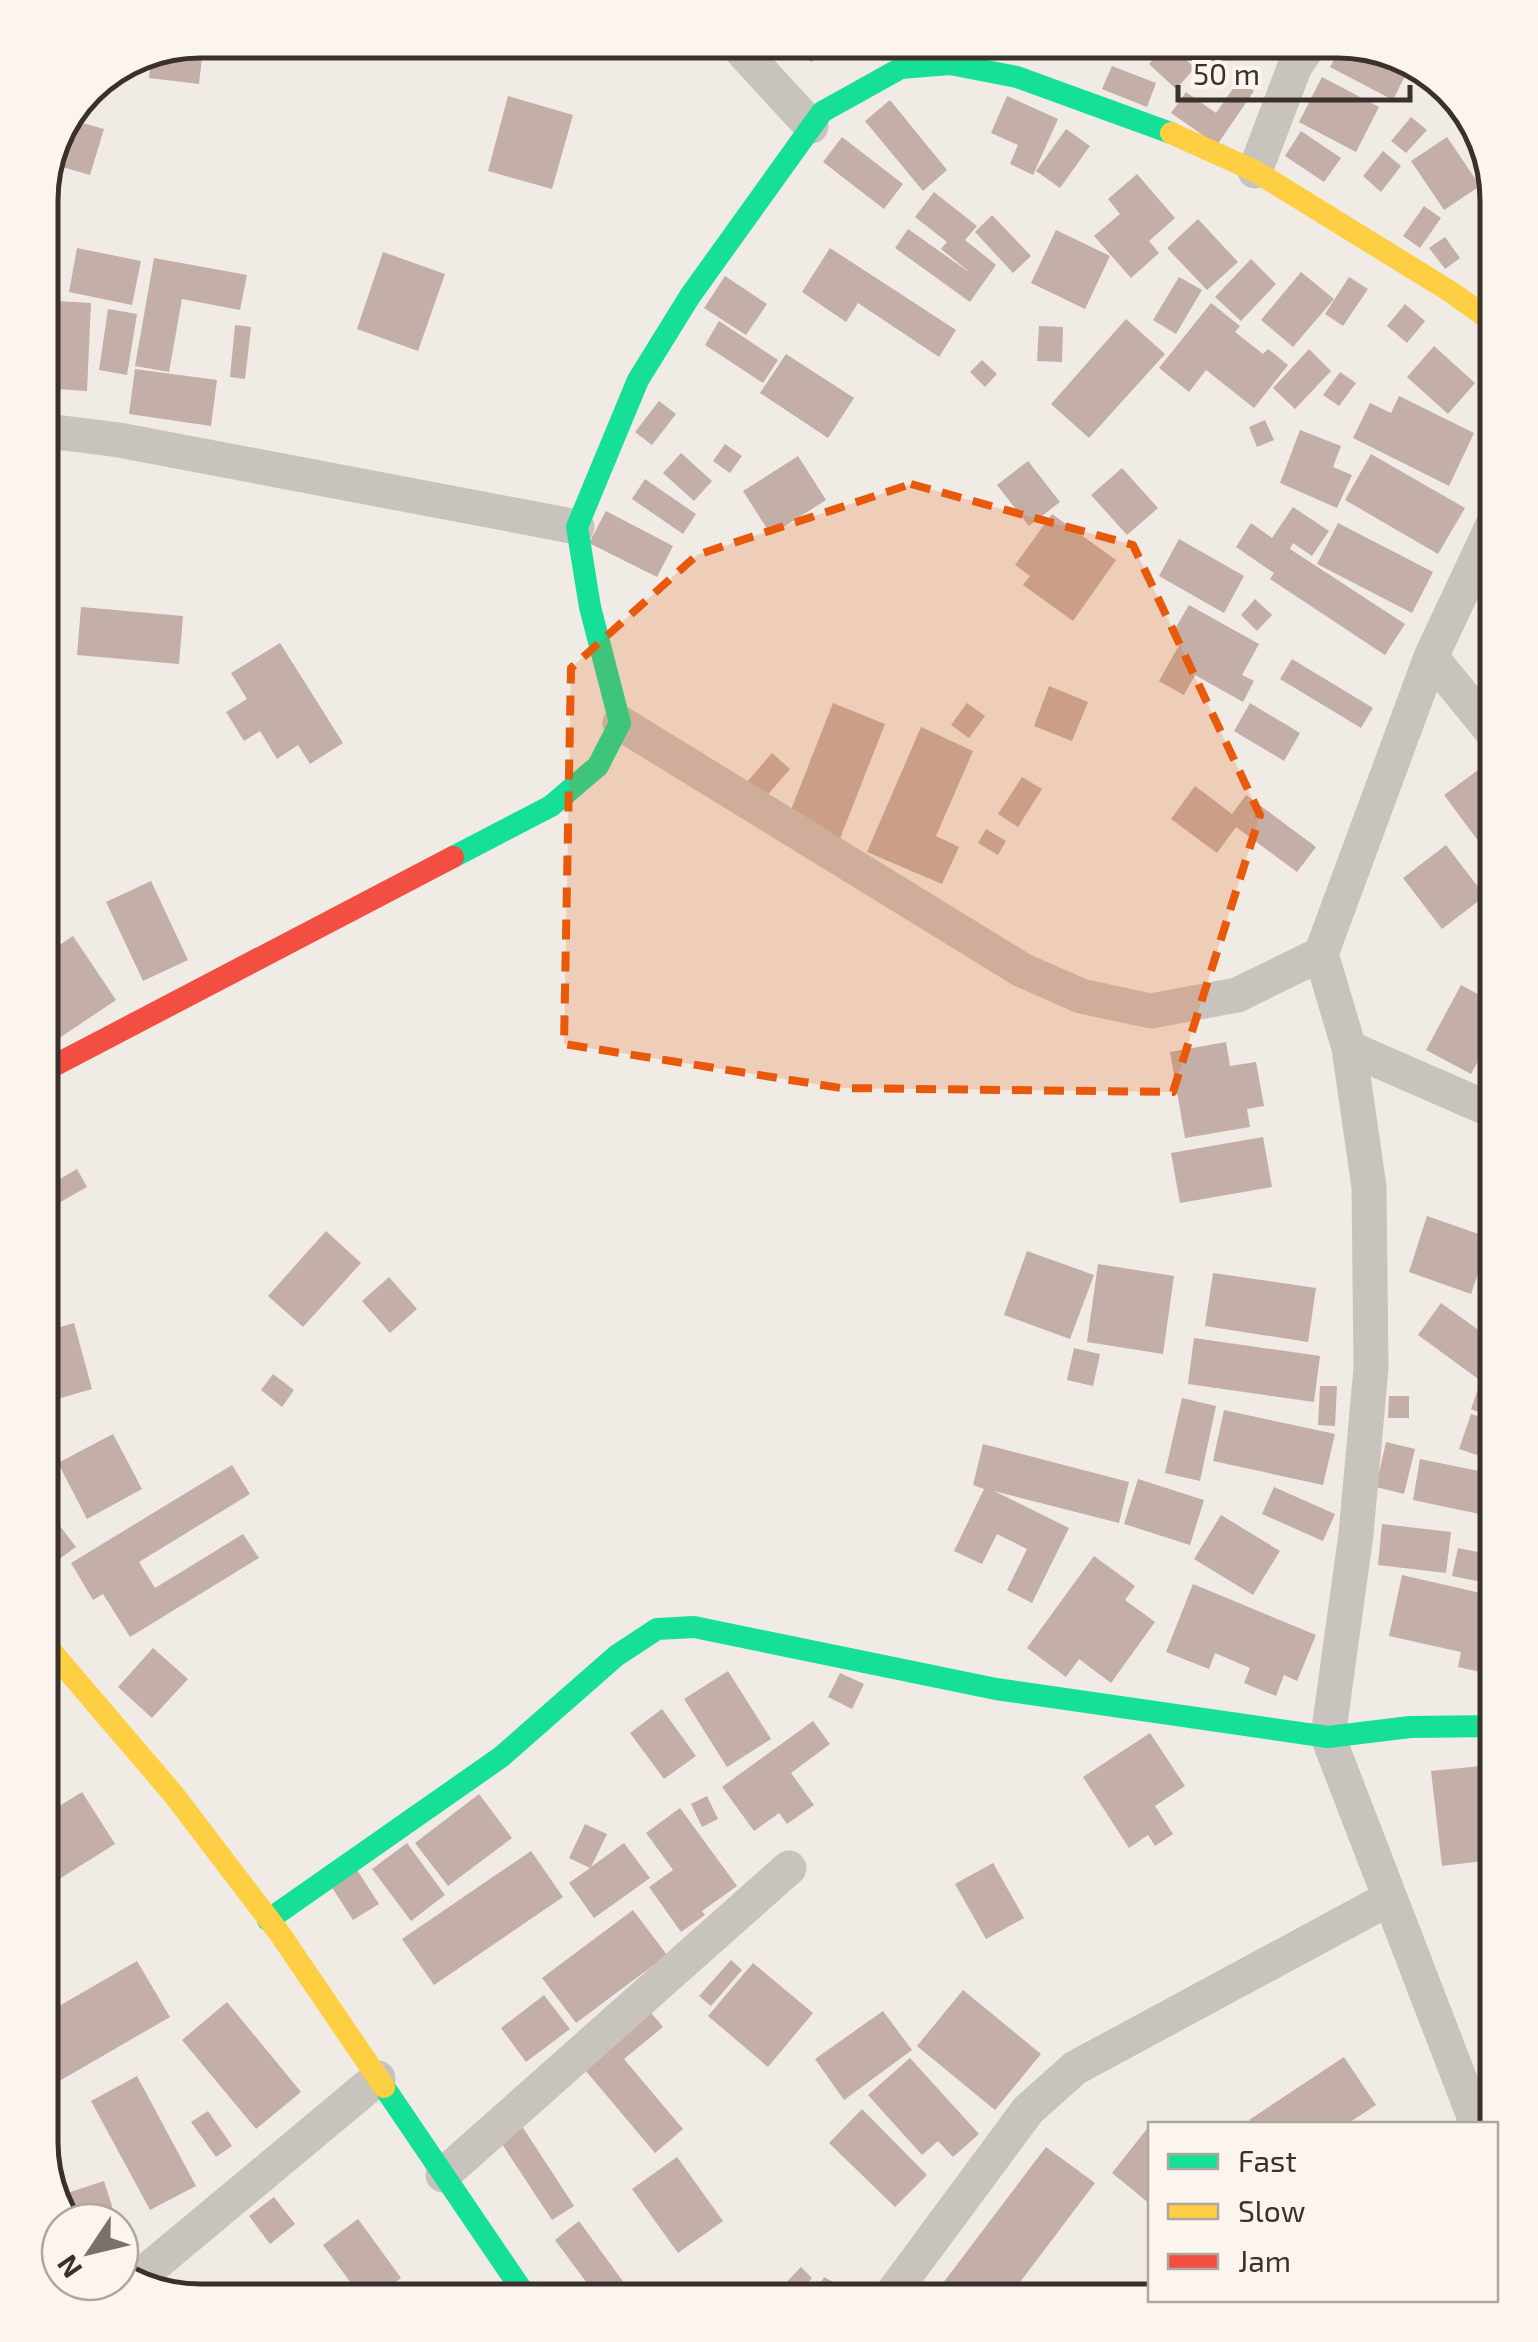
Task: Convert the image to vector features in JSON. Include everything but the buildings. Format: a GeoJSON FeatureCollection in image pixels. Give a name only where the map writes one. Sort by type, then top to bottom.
{"type":"FeatureCollection","features":[{"type":"Feature","properties":{"kind":"street"},"geometry":{"type":"LineString","coordinates":[[749,58],[812,126]]}},
{"type":"Feature","properties":{"kind":"street"},"geometry":{"type":"LineString","coordinates":[[58,1064],[551,806],[598,766],[620,722],[590,607],[576,526],[638,380],[690,296],[822,112],[901,68],[932,58]]}},
{"type":"Feature","properties":{"kind":"street"},"geometry":{"type":"LineString","coordinates":[[967,58],[1171,132],[1255,171],[1480,313]]}},
{"type":"Feature","properties":{"kind":"street"},"geometry":{"type":"LineString","coordinates":[[1255,171],[1301,58]]}},
{"type":"Feature","properties":{"kind":"street"},"geometry":{"type":"LineString","coordinates":[[58,432],[119,440],[576,526]]}},
{"type":"Feature","properties":{"kind":"street"},"geometry":{"type":"LineString","coordinates":[[1476,2122],[1328,1737],[1356,1534],[1371,1368],[1369,1186],[1349,1048],[1322,954],[1430,658],[1480,552]]}},
{"type":"Feature","properties":{"kind":"street"},"geometry":{"type":"LineString","coordinates":[[1430,658],[1480,718]]}},
{"type":"Feature","properties":{"kind":"street"},"geometry":{"type":"LineString","coordinates":[[620,722],[1022,970],[1081,996],[1151,1011],[1236,995],[1322,954]]}},
{"type":"Feature","properties":{"kind":"street"},"geometry":{"type":"LineString","coordinates":[[1349,1048],[1480,1104]]}},
{"type":"Feature","properties":{"kind":"street"},"geometry":{"type":"LineString","coordinates":[[268,1920],[501,1757],[616,1656],[657,1629],[694,1627],[996,1689],[1328,1737],[1410,1727],[1480,1726]]}},
{"type":"Feature","properties":{"kind":"street"},"geometry":{"type":"LineString","coordinates":[[58,1659],[174,1795],[268,1920],[518,2284]]}},
{"type":"Feature","properties":{"kind":"street"},"geometry":{"type":"LineString","coordinates":[[443,2175],[790,1868]]}},
{"type":"Feature","properties":{"kind":"street"},"geometry":{"type":"LineString","coordinates":[[899,2284],[1028,2110],[1074,2068],[1390,1898]]}},
{"type":"Feature","properties":{"kind":"street"},"geometry":{"type":"LineString","coordinates":[[144,2273],[378,2078]]}},
{"type":"Feature","properties":{"kind":"highlighted area"},"geometry":{"type":"Polygon","coordinates":[[[911,484],[1133,545],[1260,815],[1173,1092],[841,1088],[564,1044],[571,668],[697,555],[911,484]]]}},
{"type":"Feature","properties":{"kind":"traffic: fast"},"geometry":{"type":"LineString","coordinates":[[453,857],[551,806],[598,766],[620,723],[590,607],[577,527],[638,380],[690,296],[822,112],[901,68],[950,64],[1017,77],[1171,133]]}},
{"type":"Feature","properties":{"kind":"traffic: fast"},"geometry":{"type":"LineString","coordinates":[[268,1920],[501,1757],[616,1656],[657,1629],[694,1627],[996,1689],[1328,1737],[1410,1727],[1480,1726]]}},
{"type":"Feature","properties":{"kind":"traffic: fast"},"geometry":{"type":"LineString","coordinates":[[384,2087],[518,2284]]}},
{"type":"Feature","properties":{"kind":"traffic: slow"},"geometry":{"type":"LineString","coordinates":[[1171,133],[1255,171],[1480,313]]}},
{"type":"Feature","properties":{"kind":"traffic: slow"},"geometry":{"type":"LineString","coordinates":[[58,1659],[174,1795],[280,1934],[384,2087]]}},
{"type":"Feature","properties":{"kind":"traffic: jam"},"geometry":{"type":"LineString","coordinates":[[58,1064],[453,857]]}}]}
